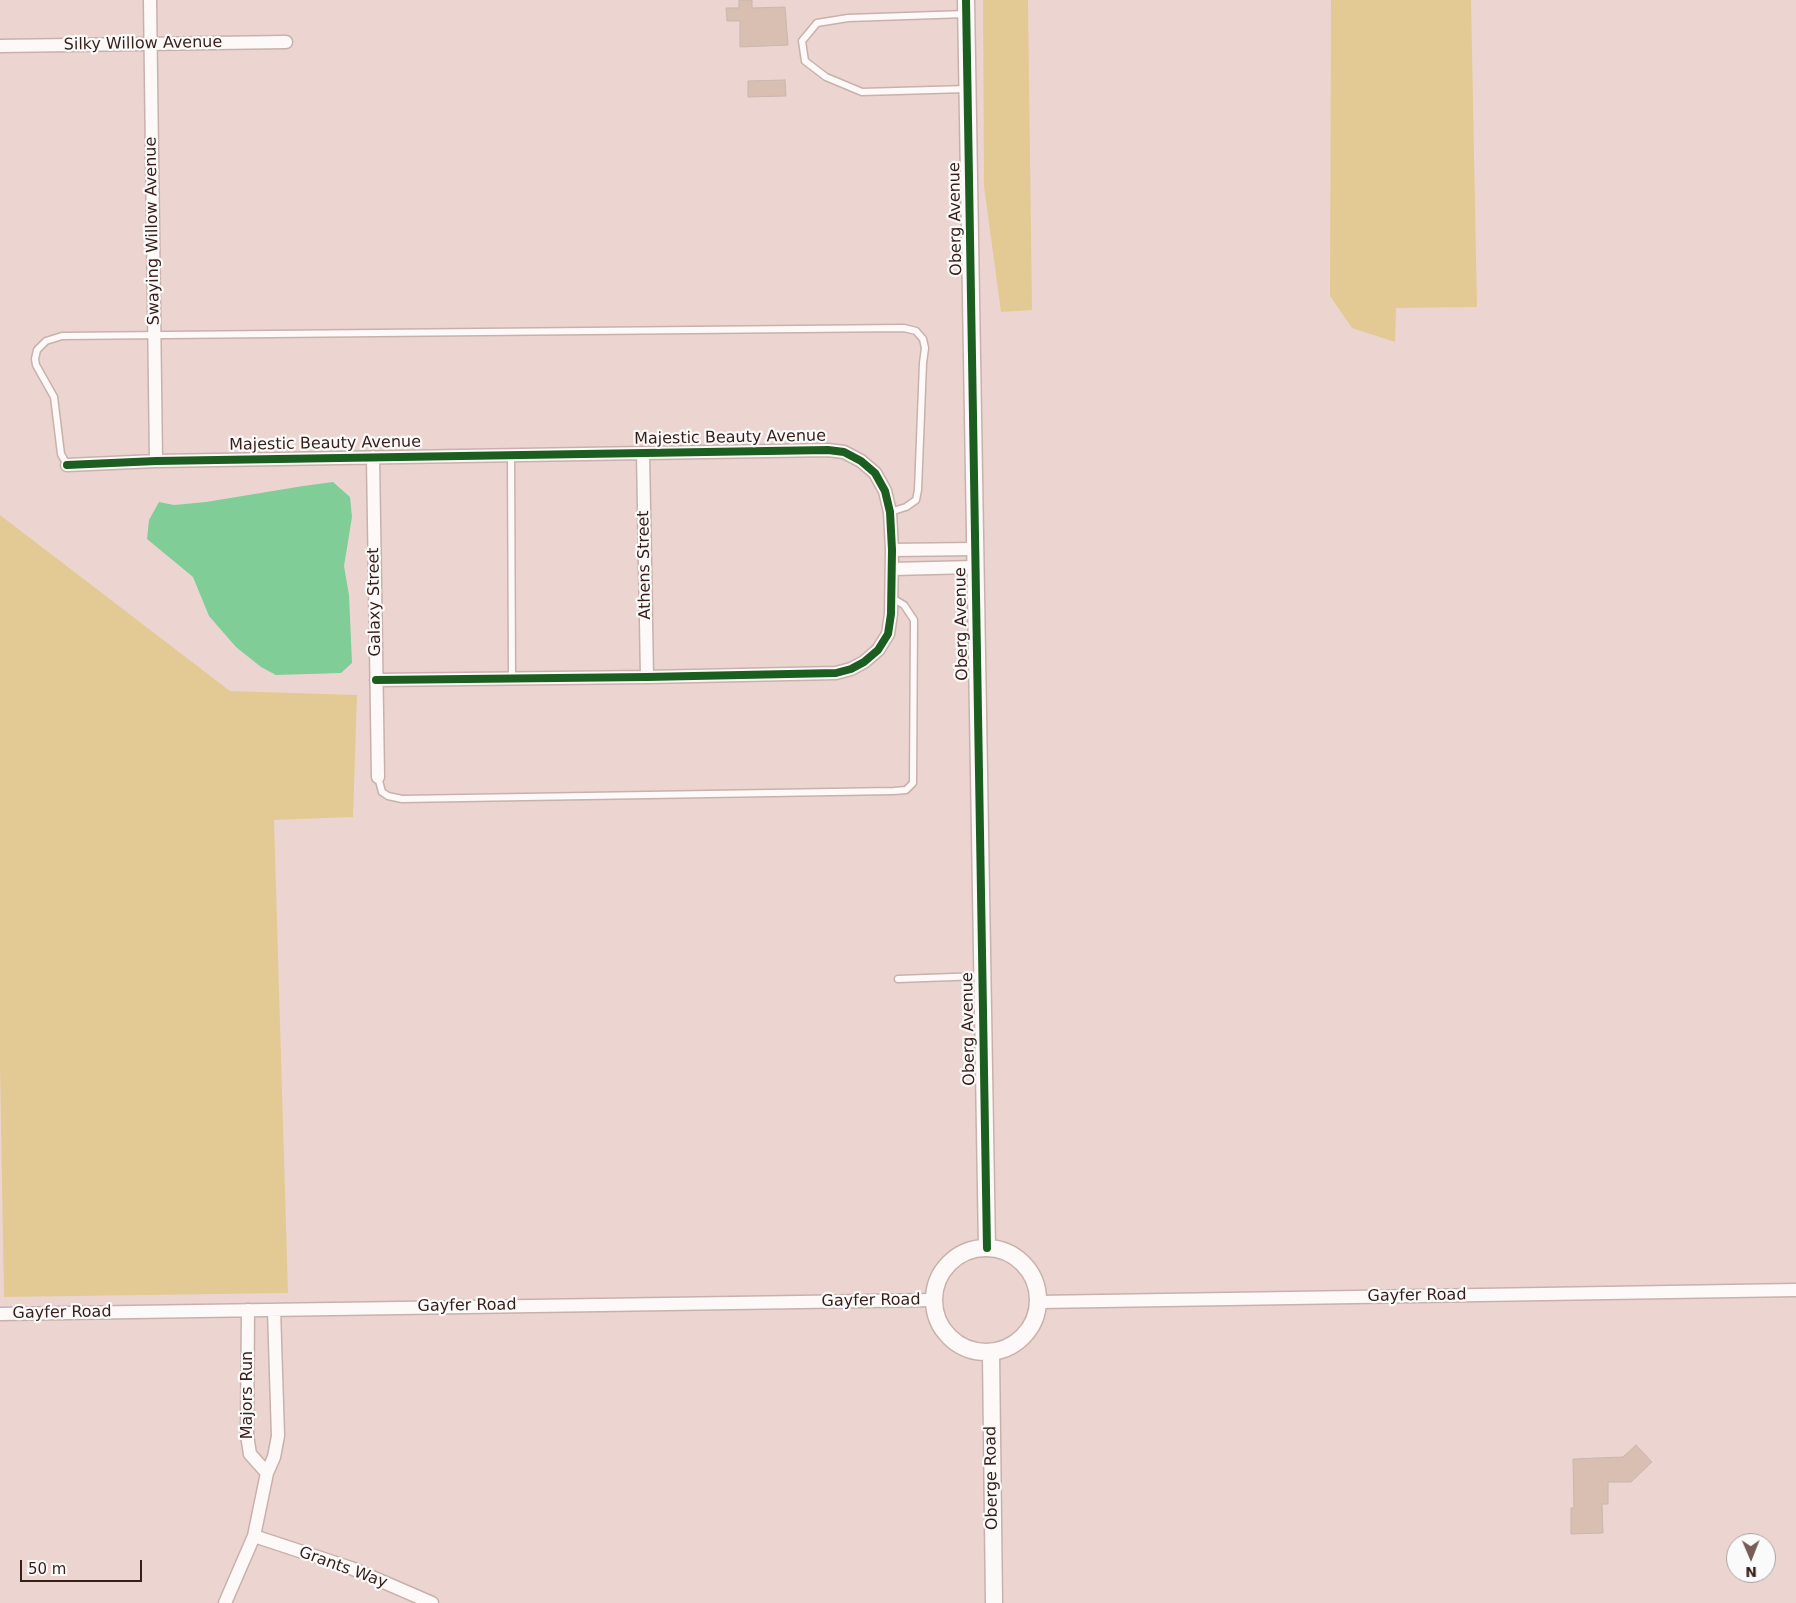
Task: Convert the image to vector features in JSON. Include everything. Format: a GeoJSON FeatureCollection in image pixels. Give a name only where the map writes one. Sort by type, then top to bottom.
{"type":"FeatureCollection","features":[{"type":"Feature","properties":{"kind":"street","name":"Swaying Willow Avenue"},"geometry":{"type":"LineString","coordinates":[[150,0],[156,461]]}},
{"type":"Feature","properties":{"kind":"street","name":"Oberg Avenue"},"geometry":{"type":"LineString","coordinates":[[966,7],[987,1248]]}},
{"type":"Feature","properties":{"kind":"street","name":"Silky Willow Avenue"},"geometry":{"type":"LineString","coordinates":[[0,46],[286,42]]}},
{"type":"Feature","properties":{"kind":"street","name":"Majestic Beauty Avenue"},"geometry":{"type":"LineString","coordinates":[[67,465],[156,461],[828,450],[844,452],[861,461],[875,473],[886,491],[890,512],[892,550],[892,598],[888,634],[878,650],[851,669],[836,673],[376,680]]}},
{"type":"Feature","properties":{"kind":"street","name":"Athens Street"},"geometry":{"type":"LineString","coordinates":[[643,453],[647,677]]}},
{"type":"Feature","properties":{"kind":"street","name":"Galaxy Street"},"geometry":{"type":"LineString","coordinates":[[373,457],[378,777]]}},
{"type":"Feature","properties":{"kind":"street"},"geometry":{"type":"LineString","coordinates":[[892,550],[975,549]]}},
{"type":"Feature","properties":{"kind":"street"},"geometry":{"type":"LineString","coordinates":[[892,569],[975,568]]}},
{"type":"Feature","properties":{"kind":"street"},"geometry":{"type":"LineString","coordinates":[[987,1248],[1001,1250],[1013,1255],[1024,1264],[1037,1288],[1039,1302],[1036,1317],[1029,1331],[1018,1342],[1005,1349],[991,1353],[973,1351],[957,1345],[944,1333],[936,1318],[933,1300],[940,1274],[949,1263],[960,1254],[973,1249],[987,1248]]}},
{"type":"Feature","properties":{"kind":"street","name":"Gayfer Road"},"geometry":{"type":"LineString","coordinates":[[1039,1302],[1796,1290]]}},
{"type":"Feature","properties":{"kind":"street","name":"Gayfer Road"},"geometry":{"type":"LineString","coordinates":[[0,1314],[933,1300]]}},
{"type":"Feature","properties":{"kind":"street","name":"Majors Run"},"geometry":{"type":"LineString","coordinates":[[248,1310],[247,1435],[250,1454],[267,1473]]}},
{"type":"Feature","properties":{"kind":"street","name":"Majors Run"},"geometry":{"type":"LineString","coordinates":[[226,1603],[254,1536],[267,1473],[274,1457],[278,1436],[274,1310]]}},
{"type":"Feature","properties":{"kind":"street","name":"Oberge Road"},"geometry":{"type":"LineString","coordinates":[[991,1353],[994,1603]]}},
{"type":"Feature","properties":{"kind":"street","name":"Grants Way"},"geometry":{"type":"LineString","coordinates":[[254,1536],[351,1568],[432,1603]]}},
{"type":"Feature","properties":{"kind":"lane"},"geometry":{"type":"LineString","coordinates":[[966,7],[848,18],[817,23],[802,41],[805,61],[826,77],[862,92],[968,89]]}},
{"type":"Feature","properties":{"kind":"lane"},"geometry":{"type":"LineString","coordinates":[[67,465],[61,454],[54,397],[35,360],[37,350],[46,341],[62,336],[904,328],[916,331],[923,338],[925,348],[918,490],[916,500],[906,507],[890,512]]}},
{"type":"Feature","properties":{"kind":"lane"},"geometry":{"type":"LineString","coordinates":[[511,455],[512,678]]}},
{"type":"Feature","properties":{"kind":"lane"},"geometry":{"type":"LineString","coordinates":[[378,777],[382,792],[388,796],[402,799],[906,790],[913,784],[914,620],[904,606],[892,598]]}},
{"type":"Feature","properties":{"kind":"lane"},"geometry":{"type":"LineString","coordinates":[[898,979],[982,976]]}},
{"type":"Feature","properties":{"kind":"shaded area"},"geometry":{"type":"Polygon","coordinates":[[[983,0],[1028,0],[1032,310],[1001,312],[984,186],[983,0]]]}},
{"type":"Feature","properties":{"kind":"shaded area"},"geometry":{"type":"Polygon","coordinates":[[[1331,0],[1471,0],[1477,307],[1396,308],[1395,342],[1352,328],[1330,296],[1331,0]]]}},
{"type":"Feature","properties":{"kind":"shaded area"},"geometry":{"type":"Polygon","coordinates":[[[333,482],[350,497],[352,517],[344,566],[349,595],[352,663],[341,673],[276,675],[261,667],[236,647],[209,616],[193,577],[147,539],[149,520],[159,502],[174,505],[206,502],[333,482]]]}},
{"type":"Feature","properties":{"kind":"shaded area"},"geometry":{"type":"Polygon","coordinates":[[[0,515],[230,691],[357,695],[353,817],[274,820],[288,1293],[4,1297],[0,1066],[0,515]]]}},
{"type":"Feature","properties":{"kind":"building"},"geometry":{"type":"Polygon","coordinates":[[[739,0],[752,0],[752,8],[785,7],[788,45],[740,47],[740,21],[727,21],[726,8],[739,8],[739,0]]]}},
{"type":"Feature","properties":{"kind":"building"},"geometry":{"type":"Polygon","coordinates":[[[785,80],[786,96],[748,97],[748,81],[785,80]]]}},
{"type":"Feature","properties":{"kind":"building"},"geometry":{"type":"Polygon","coordinates":[[[1636,1445],[1652,1462],[1631,1482],[1608,1482],[1608,1504],[1602,1504],[1603,1533],[1571,1534],[1571,1508],[1574,1508],[1573,1459],[1623,1457],[1636,1445]]]}},
{"type":"Feature","properties":{"kind":"cycle path"},"geometry":{"type":"LineString","coordinates":[[966,0],[987,1248]]}},
{"type":"Feature","properties":{"kind":"cycle path"},"geometry":{"type":"LineString","coordinates":[[67,465],[156,461],[828,450],[844,452],[861,461],[875,473],[885,491],[890,512],[892,550],[891,614],[888,634],[878,650],[864,662],[851,669],[836,673],[376,680]]}}]}
